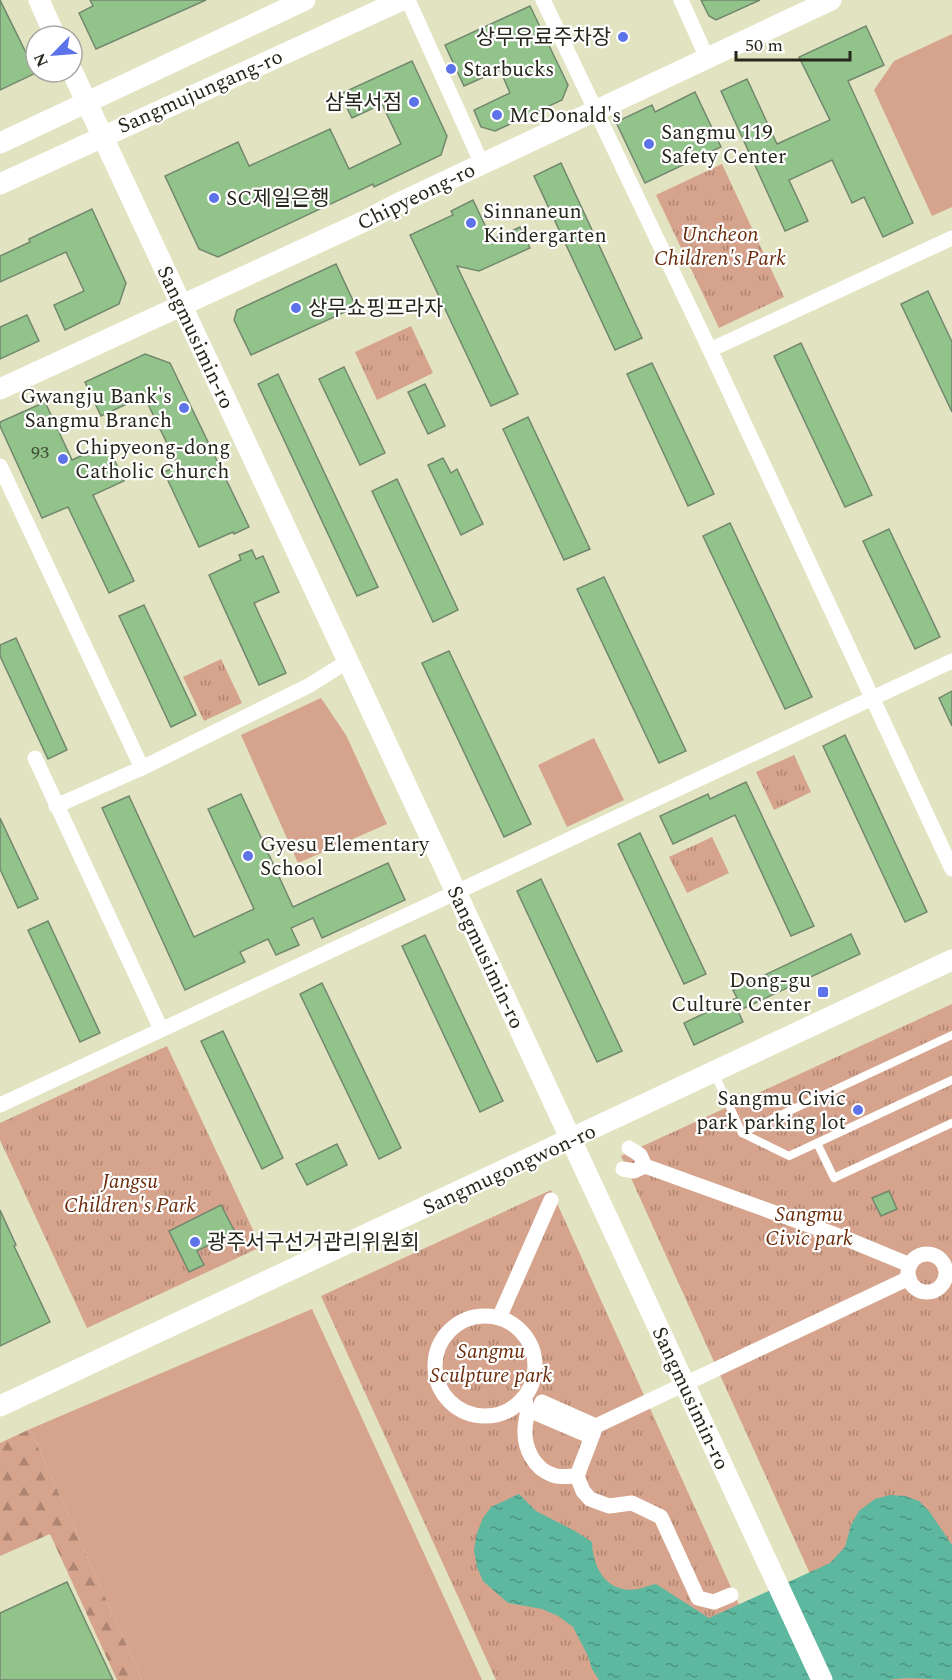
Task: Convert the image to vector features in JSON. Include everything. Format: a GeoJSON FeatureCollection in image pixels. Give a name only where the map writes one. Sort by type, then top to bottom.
{"type":"FeatureCollection","features":[{"type":"Feature","properties":{"kind":"street"},"geometry":{"type":"LineString","coordinates":[[39,0],[50,24]]}},
{"type":"Feature","properties":{"kind":"street","name":"Sangmujungang-ro"},"geometry":{"type":"LineString","coordinates":[[0,143],[306,0]]}},
{"type":"Feature","properties":{"kind":"street","name":"Sangmujungang-ro"},"geometry":{"type":"LineString","coordinates":[[0,184],[402,0]]}},
{"type":"Feature","properties":{"kind":"street"},"geometry":{"type":"LineString","coordinates":[[408,0],[482,164]]}},
{"type":"Feature","properties":{"kind":"street"},"geometry":{"type":"LineString","coordinates":[[543,0],[710,350],[952,869]]}},
{"type":"Feature","properties":{"kind":"street"},"geometry":{"type":"LineString","coordinates":[[681,0],[707,58]]}},
{"type":"Feature","properties":{"kind":"street","name":"Chipyeong-ro"},"geometry":{"type":"LineString","coordinates":[[0,389],[367,220],[831,0]]}},
{"type":"Feature","properties":{"kind":"street","name":"Sangmusimin-ro"},"geometry":{"type":"LineString","coordinates":[[78,84],[822,1680]]}},
{"type":"Feature","properties":{"kind":"street"},"geometry":{"type":"LineString","coordinates":[[710,350],[952,238]]}},
{"type":"Feature","properties":{"kind":"street"},"geometry":{"type":"LineString","coordinates":[[0,466],[142,768]]}},
{"type":"Feature","properties":{"kind":"street"},"geometry":{"type":"LineString","coordinates":[[56,806],[142,768],[310,685],[348,661]]}},
{"type":"Feature","properties":{"kind":"street"},"geometry":{"type":"LineString","coordinates":[[0,1105],[952,661]]}},
{"type":"Feature","properties":{"kind":"street"},"geometry":{"type":"LineString","coordinates":[[35,758],[161,1029]]}},
{"type":"Feature","properties":{"kind":"street","name":"Sangmugongwon-ro"},"geometry":{"type":"LineString","coordinates":[[0,1406],[952,960]]}},
{"type":"Feature","properties":{"kind":"street"},"geometry":{"type":"LineString","coordinates":[[629,1148],[640,1155],[645,1166]]}},
{"type":"Feature","properties":{"kind":"street"},"geometry":{"type":"LineString","coordinates":[[623,1169],[634,1171],[645,1166],[842,1237],[909,1272]]}},
{"type":"Feature","properties":{"kind":"street"},"geometry":{"type":"LineString","coordinates":[[499,1318],[551,1200]]}},
{"type":"Feature","properties":{"kind":"street"},"geometry":{"type":"LineString","coordinates":[[573,1476],[587,1429],[846,1306],[909,1272],[918,1256],[931,1254],[947,1258],[945,1279],[938,1288],[927,1292],[921,1291],[911,1283],[909,1272]]}},
{"type":"Feature","properties":{"kind":"street"},"geometry":{"type":"LineString","coordinates":[[573,1476],[553,1476],[537,1465],[527,1451],[526,1403],[535,1369],[533,1352],[526,1337],[514,1326],[499,1318],[483,1316],[467,1320],[453,1328],[442,1340],[436,1356],[435,1372],[440,1388],[449,1401],[463,1411],[478,1416],[495,1415],[526,1403],[587,1429]]}},
{"type":"Feature","properties":{"kind":"street"},"geometry":{"type":"LineString","coordinates":[[573,1476],[590,1499],[609,1506],[632,1503],[661,1516],[698,1598],[714,1602],[731,1595]]}},
{"type":"Feature","properties":{"kind":"lane"},"geometry":{"type":"LineString","coordinates":[[742,1133],[952,1035]]}},
{"type":"Feature","properties":{"kind":"lane"},"geometry":{"type":"LineString","coordinates":[[713,1071],[742,1133],[789,1156],[952,1080]]}},
{"type":"Feature","properties":{"kind":"lane"},"geometry":{"type":"LineString","coordinates":[[817,1143],[834,1178],[952,1123]]}},
{"type":"Feature","properties":{"kind":"green space"},"geometry":{"type":"Polygon","coordinates":[[[952,34],[952,207],[932,216],[874,90],[894,61],[952,34]]]}},
{"type":"Feature","properties":{"kind":"green space","name":"Uncheon Children's Park"},"geometry":{"type":"Polygon","coordinates":[[[722,164],[784,297],[719,328],[656,195],[722,164]]]}},
{"type":"Feature","properties":{"kind":"green space"},"geometry":{"type":"Polygon","coordinates":[[[411,326],[433,373],[377,400],[355,352],[411,326]]]}},
{"type":"Feature","properties":{"kind":"green space"},"geometry":{"type":"Polygon","coordinates":[[[221,659],[242,703],[204,721],[183,677],[221,659]]]}},
{"type":"Feature","properties":{"kind":"green space"},"geometry":{"type":"Polygon","coordinates":[[[321,698],[346,735],[387,824],[298,863],[241,735],[321,698]]]}},
{"type":"Feature","properties":{"kind":"green space"},"geometry":{"type":"Polygon","coordinates":[[[594,738],[624,800],[567,827],[538,765],[594,738]]]}},
{"type":"Feature","properties":{"kind":"green space"},"geometry":{"type":"Polygon","coordinates":[[[794,755],[811,792],[774,810],[756,772],[794,755]]]}},
{"type":"Feature","properties":{"kind":"green space"},"geometry":{"type":"Polygon","coordinates":[[[712,837],[729,873],[687,893],[669,857],[712,837]]]}},
{"type":"Feature","properties":{"kind":"green space","name":"Sangmu Civic park"},"geometry":{"type":"Polygon","coordinates":[[[952,1004],[952,1680],[858,1680],[621,1156],[952,1004]]]}},
{"type":"Feature","properties":{"kind":"green space","name":"Jangsu Children's Park"},"geometry":{"type":"Polygon","coordinates":[[[167,1046],[261,1247],[87,1328],[0,1140],[0,1123],[167,1046]]]}},
{"type":"Feature","properties":{"kind":"green space","name":"Sangmu Sculpture park"},"geometry":{"type":"Polygon","coordinates":[[[551,1190],[773,1680],[496,1680],[321,1296],[551,1190]]]}},
{"type":"Feature","properties":{"kind":"green space"},"geometry":{"type":"Polygon","coordinates":[[[312,1309],[482,1680],[142,1680],[30,1429],[312,1309]]]}},
{"type":"Feature","properties":{"kind":"green space"},"geometry":{"type":"Polygon","coordinates":[[[30,1429],[142,1680],[117,1680],[50,1534],[0,1556],[0,1443],[30,1429]]]}},
{"type":"Feature","properties":{"kind":"water"},"geometry":{"type":"Polygon","coordinates":[[[519,1494],[536,1511],[592,1542],[595,1561],[604,1578],[610,1583],[627,1590],[656,1584],[709,1618],[830,1563],[845,1547],[851,1525],[859,1511],[875,1499],[890,1495],[905,1496],[919,1501],[929,1511],[952,1545],[952,1680],[913,1678],[889,1680],[599,1680],[573,1627],[558,1616],[542,1609],[508,1603],[483,1581],[477,1567],[474,1550],[483,1518],[491,1507],[519,1494]]]}},
{"type":"Feature","properties":{"kind":"building"},"geometry":{"type":"Polygon","coordinates":[[[0,0],[24,49],[24,79],[0,90],[0,0]]]}},
{"type":"Feature","properties":{"kind":"building"},"geometry":{"type":"Polygon","coordinates":[[[90,0],[206,0],[96,49],[79,13],[93,6],[90,0]]]}},
{"type":"Feature","properties":{"kind":"building"},"geometry":{"type":"Polygon","coordinates":[[[701,0],[760,0],[716,20],[709,16],[701,0]]]}},
{"type":"Feature","properties":{"kind":"building"},"geometry":{"type":"Polygon","coordinates":[[[530,6],[568,85],[562,100],[495,131],[481,127],[474,110],[510,93],[500,70],[464,86],[445,45],[530,6]]]}},
{"type":"Feature","properties":{"kind":"building"},"geometry":{"type":"Polygon","coordinates":[[[866,26],[884,65],[848,81],[913,223],[883,237],[864,197],[852,203],[832,160],[789,180],[808,221],[785,231],[721,91],[747,79],[777,144],[830,120],[799,57],[866,26]]]}},
{"type":"Feature","properties":{"kind":"building"},"geometry":{"type":"Polygon","coordinates":[[[412,61],[447,136],[441,155],[374,187],[373,184],[218,257],[199,249],[165,176],[238,142],[249,166],[330,129],[349,169],[401,144],[382,104],[352,118],[340,94],[412,61]]]}},
{"type":"Feature","properties":{"kind":"building"},"geometry":{"type":"Polygon","coordinates":[[[695,92],[721,147],[645,183],[616,122],[652,105],[655,112],[695,92]]]}},
{"type":"Feature","properties":{"kind":"building"},"geometry":{"type":"Polygon","coordinates":[[[561,163],[642,338],[615,350],[534,176],[561,163]]]}},
{"type":"Feature","properties":{"kind":"building"},"geometry":{"type":"Polygon","coordinates":[[[473,200],[492,240],[520,227],[530,248],[479,271],[457,266],[518,394],[491,406],[410,235],[453,215],[451,211],[473,200]]]}},
{"type":"Feature","properties":{"kind":"building"},"geometry":{"type":"Polygon","coordinates":[[[92,209],[126,283],[119,304],[65,330],[54,305],[84,291],[66,252],[0,282],[0,256],[30,242],[29,239],[92,209]]]}},
{"type":"Feature","properties":{"kind":"building","name":"상무쇼핑프라자"},"geometry":{"type":"Polygon","coordinates":[[[336,264],[356,307],[251,355],[234,320],[237,310],[336,264]]]}},
{"type":"Feature","properties":{"kind":"building"},"geometry":{"type":"Polygon","coordinates":[[[928,291],[952,342],[952,412],[901,304],[928,291]]]}},
{"type":"Feature","properties":{"kind":"building"},"geometry":{"type":"Polygon","coordinates":[[[27,315],[39,341],[0,359],[0,327],[27,315]]]}},
{"type":"Feature","properties":{"kind":"building"},"geometry":{"type":"Polygon","coordinates":[[[801,343],[872,495],[845,507],[774,356],[801,343]]]}},
{"type":"Feature","properties":{"kind":"building"},"geometry":{"type":"Polygon","coordinates":[[[145,354],[170,363],[249,527],[199,547],[164,472],[178,466],[144,396],[101,416],[85,382],[145,354]]]}},
{"type":"Feature","properties":{"kind":"building"},"geometry":{"type":"Polygon","coordinates":[[[652,363],[714,494],[688,506],[627,374],[652,363]]]}},
{"type":"Feature","properties":{"kind":"building"},"geometry":{"type":"Polygon","coordinates":[[[344,367],[385,453],[360,465],[319,379],[344,367]]]}},
{"type":"Feature","properties":{"kind":"building"},"geometry":{"type":"Polygon","coordinates":[[[278,374],[378,587],[357,596],[258,384],[278,374]]]}},
{"type":"Feature","properties":{"kind":"building"},"geometry":{"type":"Polygon","coordinates":[[[425,384],[445,426],[428,434],[408,392],[425,384]]]}},
{"type":"Feature","properties":{"kind":"building","name":"Chipyeong-dong Catholic Church"},"geometry":{"type":"Polygon","coordinates":[[[45,402],[72,460],[107,444],[124,481],[93,495],[134,581],[109,593],[68,507],[42,518],[0,426],[0,422],[45,402]]]}},
{"type":"Feature","properties":{"kind":"building"},"geometry":{"type":"Polygon","coordinates":[[[528,417],[590,549],[564,560],[503,429],[528,417]]]}},
{"type":"Feature","properties":{"kind":"building"},"geometry":{"type":"Polygon","coordinates":[[[443,458],[451,473],[457,469],[483,524],[461,535],[428,465],[443,458]]]}},
{"type":"Feature","properties":{"kind":"building"},"geometry":{"type":"Polygon","coordinates":[[[397,479],[458,610],[433,622],[372,491],[397,479]]]}},
{"type":"Feature","properties":{"kind":"building"},"geometry":{"type":"Polygon","coordinates":[[[730,523],[812,697],[785,709],[703,536],[730,523]]]}},
{"type":"Feature","properties":{"kind":"building"},"geometry":{"type":"Polygon","coordinates":[[[889,529],[940,637],[915,649],[863,541],[889,529]]]}},
{"type":"Feature","properties":{"kind":"building"},"geometry":{"type":"Polygon","coordinates":[[[252,550],[256,559],[263,556],[279,592],[254,603],[286,673],[259,685],[209,575],[241,560],[239,555],[252,550]]]}},
{"type":"Feature","properties":{"kind":"building"},"geometry":{"type":"Polygon","coordinates":[[[604,577],[686,751],[659,763],[577,589],[604,577]]]}},
{"type":"Feature","properties":{"kind":"building"},"geometry":{"type":"Polygon","coordinates":[[[144,605],[196,715],[171,727],[119,616],[144,605]]]}},
{"type":"Feature","properties":{"kind":"building"},"geometry":{"type":"Polygon","coordinates":[[[16,638],[67,750],[48,759],[0,656],[0,645],[16,638]]]}},
{"type":"Feature","properties":{"kind":"building"},"geometry":{"type":"Polygon","coordinates":[[[449,651],[531,824],[504,837],[422,663],[449,651]]]}},
{"type":"Feature","properties":{"kind":"building"},"geometry":{"type":"Polygon","coordinates":[[[952,691],[952,726],[939,698],[952,691]]]}},
{"type":"Feature","properties":{"kind":"building"},"geometry":{"type":"Polygon","coordinates":[[[845,735],[927,912],[905,922],[823,746],[845,735]]]}},
{"type":"Feature","properties":{"kind":"building"},"geometry":{"type":"Polygon","coordinates":[[[746,782],[814,926],[791,936],[735,815],[673,844],[660,816],[708,794],[710,799],[746,782]]]}},
{"type":"Feature","properties":{"kind":"building"},"geometry":{"type":"Polygon","coordinates":[[[241,794],[293,907],[388,863],[405,900],[322,938],[313,918],[291,928],[299,945],[276,955],[268,939],[240,952],[245,962],[185,990],[102,808],[129,796],[194,937],[254,909],[208,809],[241,794]]]}},
{"type":"Feature","properties":{"kind":"building"},"geometry":{"type":"Polygon","coordinates":[[[0,818],[38,899],[18,908],[0,869],[0,818]]]}},
{"type":"Feature","properties":{"kind":"building"},"geometry":{"type":"Polygon","coordinates":[[[640,833],[706,974],[684,984],[618,844],[640,833]]]}},
{"type":"Feature","properties":{"kind":"building"},"geometry":{"type":"Polygon","coordinates":[[[541,879],[622,1051],[597,1062],[517,891],[541,879]]]}},
{"type":"Feature","properties":{"kind":"building"},"geometry":{"type":"Polygon","coordinates":[[[48,921],[100,1033],[80,1042],[28,930],[48,921]]]}},
{"type":"Feature","properties":{"kind":"building"},"geometry":{"type":"Polygon","coordinates":[[[851,934],[860,954],[738,1011],[743,1022],[694,1045],[684,1023],[737,998],[733,990],[851,934]]]}},
{"type":"Feature","properties":{"kind":"building"},"geometry":{"type":"Polygon","coordinates":[[[425,935],[503,1101],[480,1112],[402,946],[425,935]]]}},
{"type":"Feature","properties":{"kind":"building"},"geometry":{"type":"Polygon","coordinates":[[[322,983],[401,1148],[379,1159],[300,994],[322,983]]]}},
{"type":"Feature","properties":{"kind":"building"},"geometry":{"type":"Polygon","coordinates":[[[223,1031],[283,1158],[262,1169],[201,1041],[223,1031]]]}},
{"type":"Feature","properties":{"kind":"building"},"geometry":{"type":"Polygon","coordinates":[[[337,1144],[347,1165],[307,1185],[296,1164],[337,1144]]]}},
{"type":"Feature","properties":{"kind":"building"},"geometry":{"type":"Polygon","coordinates":[[[889,1191],[897,1209],[881,1216],[872,1198],[889,1191]]]}},
{"type":"Feature","properties":{"kind":"building","name":"광주서구선거관리위원회"},"geometry":{"type":"Polygon","coordinates":[[[221,1205],[235,1232],[197,1251],[204,1265],[189,1272],[169,1231],[221,1205]]]}},
{"type":"Feature","properties":{"kind":"building"},"geometry":{"type":"Polygon","coordinates":[[[0,1210],[16,1245],[14,1246],[50,1322],[0,1346],[0,1210]]]}},
{"type":"Feature","properties":{"kind":"building"},"geometry":{"type":"Polygon","coordinates":[[[67,1582],[113,1680],[0,1680],[0,1613],[67,1582]]]}},
{"type":"Feature","properties":{"kind":"place","name":"상무유료주차장"},"geometry":{"type":"Point","coordinates":[623,37]}},
{"type":"Feature","properties":{"kind":"place","name":"Starbucks"},"geometry":{"type":"Point","coordinates":[451,69]}},
{"type":"Feature","properties":{"kind":"place","name":"삼복서점"},"geometry":{"type":"Point","coordinates":[414,102]}},
{"type":"Feature","properties":{"kind":"place","name":"McDonald's"},"geometry":{"type":"Point","coordinates":[497,115]}},
{"type":"Feature","properties":{"kind":"place","name":"Sangmu 119 Safety Center"},"geometry":{"type":"Point","coordinates":[649,144]}},
{"type":"Feature","properties":{"kind":"place","name":"SC제일은행"},"geometry":{"type":"Point","coordinates":[214,198]}},
{"type":"Feature","properties":{"kind":"place","name":"Sinnaneun Kindergarten"},"geometry":{"type":"Point","coordinates":[471,223]}},
{"type":"Feature","properties":{"kind":"place","name":"상무쇼핑프라자"},"geometry":{"type":"Point","coordinates":[296,308]}},
{"type":"Feature","properties":{"kind":"place","name":"Gwangju Bank's Sangmu Branch"},"geometry":{"type":"Point","coordinates":[184,408]}},
{"type":"Feature","properties":{"kind":"place","name":"Chipyeong-dong Catholic Church"},"geometry":{"type":"Point","coordinates":[63,459]}},
{"type":"Feature","properties":{"kind":"place","name":"Gyesu Elementary School"},"geometry":{"type":"Point","coordinates":[248,856]}},
{"type":"Feature","properties":{"kind":"place","name":"Dong-gu Culture Center"},"geometry":{"type":"Point","coordinates":[823,992]}},
{"type":"Feature","properties":{"kind":"place","name":"Sangmu Civic park parking lot"},"geometry":{"type":"Point","coordinates":[858,1110]}},
{"type":"Feature","properties":{"kind":"place","name":"광주서구선거관리위원회"},"geometry":{"type":"Point","coordinates":[195,1242]}}]}
